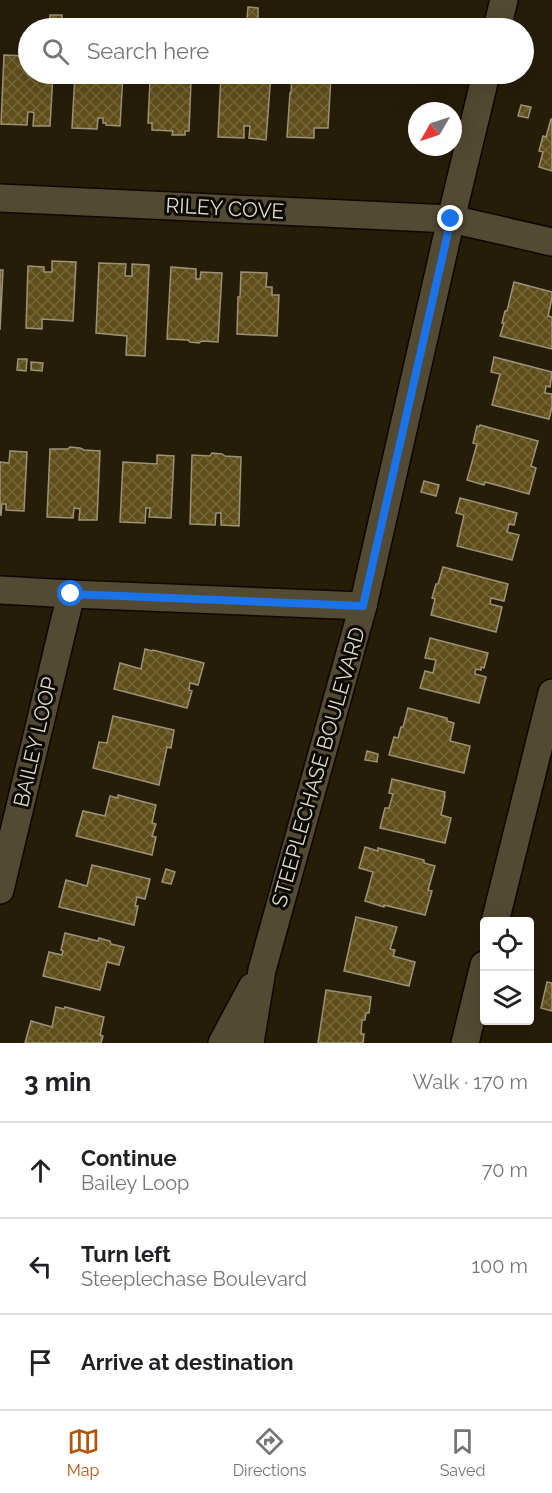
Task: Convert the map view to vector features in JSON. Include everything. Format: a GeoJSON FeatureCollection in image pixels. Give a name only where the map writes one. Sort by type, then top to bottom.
{"type":"FeatureCollection","features":[{"type":"Feature","properties":{"kind":"street"},"geometry":{"type":"LineString","coordinates":[[500,18],[504,0]]}},
{"type":"Feature","properties":{"kind":"street","name":"STEEPLECHASE BOULEVARD"},"geometry":{"type":"LineString","coordinates":[[250,1043],[261,970],[363,606],[484,84]]}},
{"type":"Feature","properties":{"kind":"street","name":"RILEY COVE"},"geometry":{"type":"LineString","coordinates":[[0,198],[451,219],[552,242]]}},
{"type":"Feature","properties":{"kind":"street"},"geometry":{"type":"LineString","coordinates":[[0,590],[363,606]]}},
{"type":"Feature","properties":{"kind":"street","name":"BAILEY LOOP"},"geometry":{"type":"LineString","coordinates":[[0,890],[71,594]]}},
{"type":"Feature","properties":{"kind":"street"},"geometry":{"type":"LineString","coordinates":[[496,917],[552,693]]}},
{"type":"Feature","properties":{"kind":"street","name":"STEEPLECHASE BOULEVARD"},"geometry":{"type":"LineString","coordinates":[[222,1043],[261,970]]}},
{"type":"Feature","properties":{"kind":"street"},"geometry":{"type":"LineString","coordinates":[[465,1043],[483,971]]}},
{"type":"Feature","properties":{"kind":"building"},"geometry":{"type":"Polygon","coordinates":[[[248,7],[258,8],[258,18],[247,18],[248,7]]]}},
{"type":"Feature","properties":{"kind":"building"},"geometry":{"type":"Polygon","coordinates":[[[50,15],[62,15],[62,18],[50,18],[50,15]]]}},
{"type":"Feature","properties":{"kind":"building"},"geometry":{"type":"Polygon","coordinates":[[[4,55],[18,56],[18,84],[52,84],[50,126],[33,126],[34,113],[32,112],[28,112],[27,125],[1,124],[4,55]]]}},
{"type":"Feature","properties":{"kind":"building"},"geometry":{"type":"Polygon","coordinates":[[[74,84],[122,84],[120,126],[106,125],[103,123],[103,118],[98,118],[97,129],[72,128],[74,84]]]}},
{"type":"Feature","properties":{"kind":"building"},"geometry":{"type":"Polygon","coordinates":[[[150,84],[191,84],[189,131],[185,131],[185,135],[172,135],[173,131],[152,130],[152,123],[148,123],[150,84]]]}},
{"type":"Feature","properties":{"kind":"building"},"geometry":{"type":"Polygon","coordinates":[[[221,84],[270,84],[266,140],[249,138],[250,126],[244,126],[244,138],[218,137],[221,84]]]}},
{"type":"Feature","properties":{"kind":"building"},"geometry":{"type":"Polygon","coordinates":[[[291,84],[331,84],[328,128],[314,128],[314,138],[287,137],[291,84]]]}},
{"type":"Feature","properties":{"kind":"building"},"geometry":{"type":"Polygon","coordinates":[[[521,105],[531,107],[528,118],[518,116],[521,105]]]}},
{"type":"Feature","properties":{"kind":"building"},"geometry":{"type":"Polygon","coordinates":[[[551,119],[552,171],[539,167],[543,152],[539,151],[551,119]]]}},
{"type":"Feature","properties":{"kind":"building"},"geometry":{"type":"Polygon","coordinates":[[[52,261],[76,262],[73,321],[42,319],[42,329],[26,328],[28,266],[44,267],[44,272],[52,272],[52,261]]]}},
{"type":"Feature","properties":{"kind":"building"},"geometry":{"type":"Polygon","coordinates":[[[99,263],[126,264],[125,276],[132,276],[132,264],[149,265],[145,356],[126,355],[127,336],[96,333],[99,263]]]}},
{"type":"Feature","properties":{"kind":"building"},"geometry":{"type":"Polygon","coordinates":[[[171,267],[196,269],[196,279],[200,279],[201,272],[222,273],[218,342],[202,341],[199,343],[167,339],[171,267]]]}},
{"type":"Feature","properties":{"kind":"building"},"geometry":{"type":"Polygon","coordinates":[[[0,270],[3,270],[0,330],[0,270]]]}},
{"type":"Feature","properties":{"kind":"building"},"geometry":{"type":"Polygon","coordinates":[[[241,272],[267,273],[266,287],[272,287],[272,295],[279,295],[277,336],[237,334],[241,272]]]}},
{"type":"Feature","properties":{"kind":"building"},"geometry":{"type":"Polygon","coordinates":[[[514,282],[552,292],[548,316],[552,317],[552,349],[500,336],[514,282]]]}},
{"type":"Feature","properties":{"kind":"building"},"geometry":{"type":"Polygon","coordinates":[[[494,357],[552,372],[550,387],[546,386],[545,393],[552,394],[549,419],[492,405],[500,374],[491,372],[494,357]]]}},
{"type":"Feature","properties":{"kind":"building"},"geometry":{"type":"Polygon","coordinates":[[[18,359],[27,359],[26,371],[17,370],[18,359]]]}},
{"type":"Feature","properties":{"kind":"building"},"geometry":{"type":"Polygon","coordinates":[[[31,362],[43,363],[42,371],[31,370],[31,362]]]}},
{"type":"Feature","properties":{"kind":"building"},"geometry":{"type":"Polygon","coordinates":[[[477,426],[538,441],[531,466],[536,468],[529,494],[485,482],[484,485],[467,480],[477,444],[473,443],[477,426]]]}},
{"type":"Feature","properties":{"kind":"building"},"geometry":{"type":"Polygon","coordinates":[[[70,447],[100,451],[97,520],[79,520],[80,509],[74,508],[73,518],[47,517],[50,449],[70,447]]]}},
{"type":"Feature","properties":{"kind":"building"},"geometry":{"type":"Polygon","coordinates":[[[10,451],[27,452],[24,511],[6,510],[6,504],[2,504],[0,515],[0,462],[9,463],[10,451]]]}},
{"type":"Feature","properties":{"kind":"building"},"geometry":{"type":"Polygon","coordinates":[[[212,453],[241,457],[239,526],[221,525],[221,513],[216,513],[215,525],[190,524],[192,455],[210,456],[212,453]]]}},
{"type":"Feature","properties":{"kind":"building"},"geometry":{"type":"Polygon","coordinates":[[[157,455],[174,456],[171,518],[149,517],[150,508],[146,508],[145,523],[120,522],[123,462],[157,464],[157,455]]]}},
{"type":"Feature","properties":{"kind":"building"},"geometry":{"type":"Polygon","coordinates":[[[424,481],[439,485],[436,496],[421,492],[424,481]]]}},
{"type":"Feature","properties":{"kind":"building"},"geometry":{"type":"Polygon","coordinates":[[[460,498],[517,513],[514,525],[509,524],[507,532],[519,535],[512,560],[457,546],[464,515],[456,513],[460,498]]]}},
{"type":"Feature","properties":{"kind":"building"},"geometry":{"type":"Polygon","coordinates":[[[443,567],[508,584],[504,601],[491,598],[490,604],[502,607],[496,632],[431,615],[435,599],[432,598],[443,567]]]}},
{"type":"Feature","properties":{"kind":"building"},"geometry":{"type":"Polygon","coordinates":[[[430,638],[488,653],[484,668],[476,669],[475,672],[475,674],[486,677],[479,703],[420,688],[425,671],[433,673],[436,660],[425,658],[430,638]]]}},
{"type":"Feature","properties":{"kind":"building"},"geometry":{"type":"Polygon","coordinates":[[[145,649],[204,663],[198,685],[190,683],[189,690],[192,691],[187,708],[114,689],[120,663],[141,669],[145,649]]]}},
{"type":"Feature","properties":{"kind":"building"},"geometry":{"type":"Polygon","coordinates":[[[408,708],[447,718],[447,721],[454,723],[450,741],[470,746],[464,773],[389,755],[394,737],[398,738],[401,727],[403,727],[408,708]]]}},
{"type":"Feature","properties":{"kind":"building"},"geometry":{"type":"Polygon","coordinates":[[[113,716],[174,730],[171,748],[167,747],[159,785],[93,768],[99,742],[107,743],[113,716]]]}},
{"type":"Feature","properties":{"kind":"building"},"geometry":{"type":"Polygon","coordinates":[[[367,751],[378,754],[377,762],[365,760],[367,751]]]}},
{"type":"Feature","properties":{"kind":"building"},"geometry":{"type":"Polygon","coordinates":[[[392,779],[445,792],[441,815],[451,818],[445,843],[380,828],[385,808],[389,808],[393,794],[389,793],[392,779]]]}},
{"type":"Feature","properties":{"kind":"building"},"geometry":{"type":"Polygon","coordinates":[[[118,795],[156,805],[152,823],[156,824],[152,836],[156,837],[152,855],[76,836],[83,811],[105,816],[110,796],[118,798],[118,795]]]}},
{"type":"Feature","properties":{"kind":"building"},"geometry":{"type":"Polygon","coordinates":[[[365,847],[378,851],[378,848],[424,860],[424,863],[435,866],[428,890],[432,891],[425,915],[365,901],[373,872],[359,868],[365,847]]]}},
{"type":"Feature","properties":{"kind":"building"},"geometry":{"type":"Polygon","coordinates":[[[92,865],[150,879],[145,899],[137,897],[135,906],[138,906],[134,925],[59,907],[66,880],[87,886],[92,865]]]}},
{"type":"Feature","properties":{"kind":"building"},"geometry":{"type":"Polygon","coordinates":[[[166,869],[175,872],[171,884],[162,882],[166,869]]]}},
{"type":"Feature","properties":{"kind":"building"},"geometry":{"type":"Polygon","coordinates":[[[356,917],[397,927],[390,949],[395,950],[393,956],[415,962],[409,986],[344,971],[356,917]]]}},
{"type":"Feature","properties":{"kind":"building"},"geometry":{"type":"Polygon","coordinates":[[[65,933],[98,941],[99,938],[124,947],[119,965],[107,962],[100,990],[43,976],[49,952],[62,955],[65,933]]]}},
{"type":"Feature","properties":{"kind":"building"},"geometry":{"type":"Polygon","coordinates":[[[547,982],[552,983],[552,1011],[541,1008],[547,982]]]}},
{"type":"Feature","properties":{"kind":"building"},"geometry":{"type":"Polygon","coordinates":[[[326,990],[371,997],[369,1013],[366,1013],[365,1020],[362,1020],[363,1043],[318,1043],[326,990]]]}},
{"type":"Feature","properties":{"kind":"building"},"geometry":{"type":"Polygon","coordinates":[[[56,1007],[64,1009],[65,1007],[104,1017],[100,1035],[103,1036],[101,1043],[25,1043],[31,1021],[52,1027],[56,1007]]]}},
{"type":"Feature","properties":{"kind":"route"},"geometry":{"type":"LineString","coordinates":[[71,594],[363,606],[451,219]]}}]}
